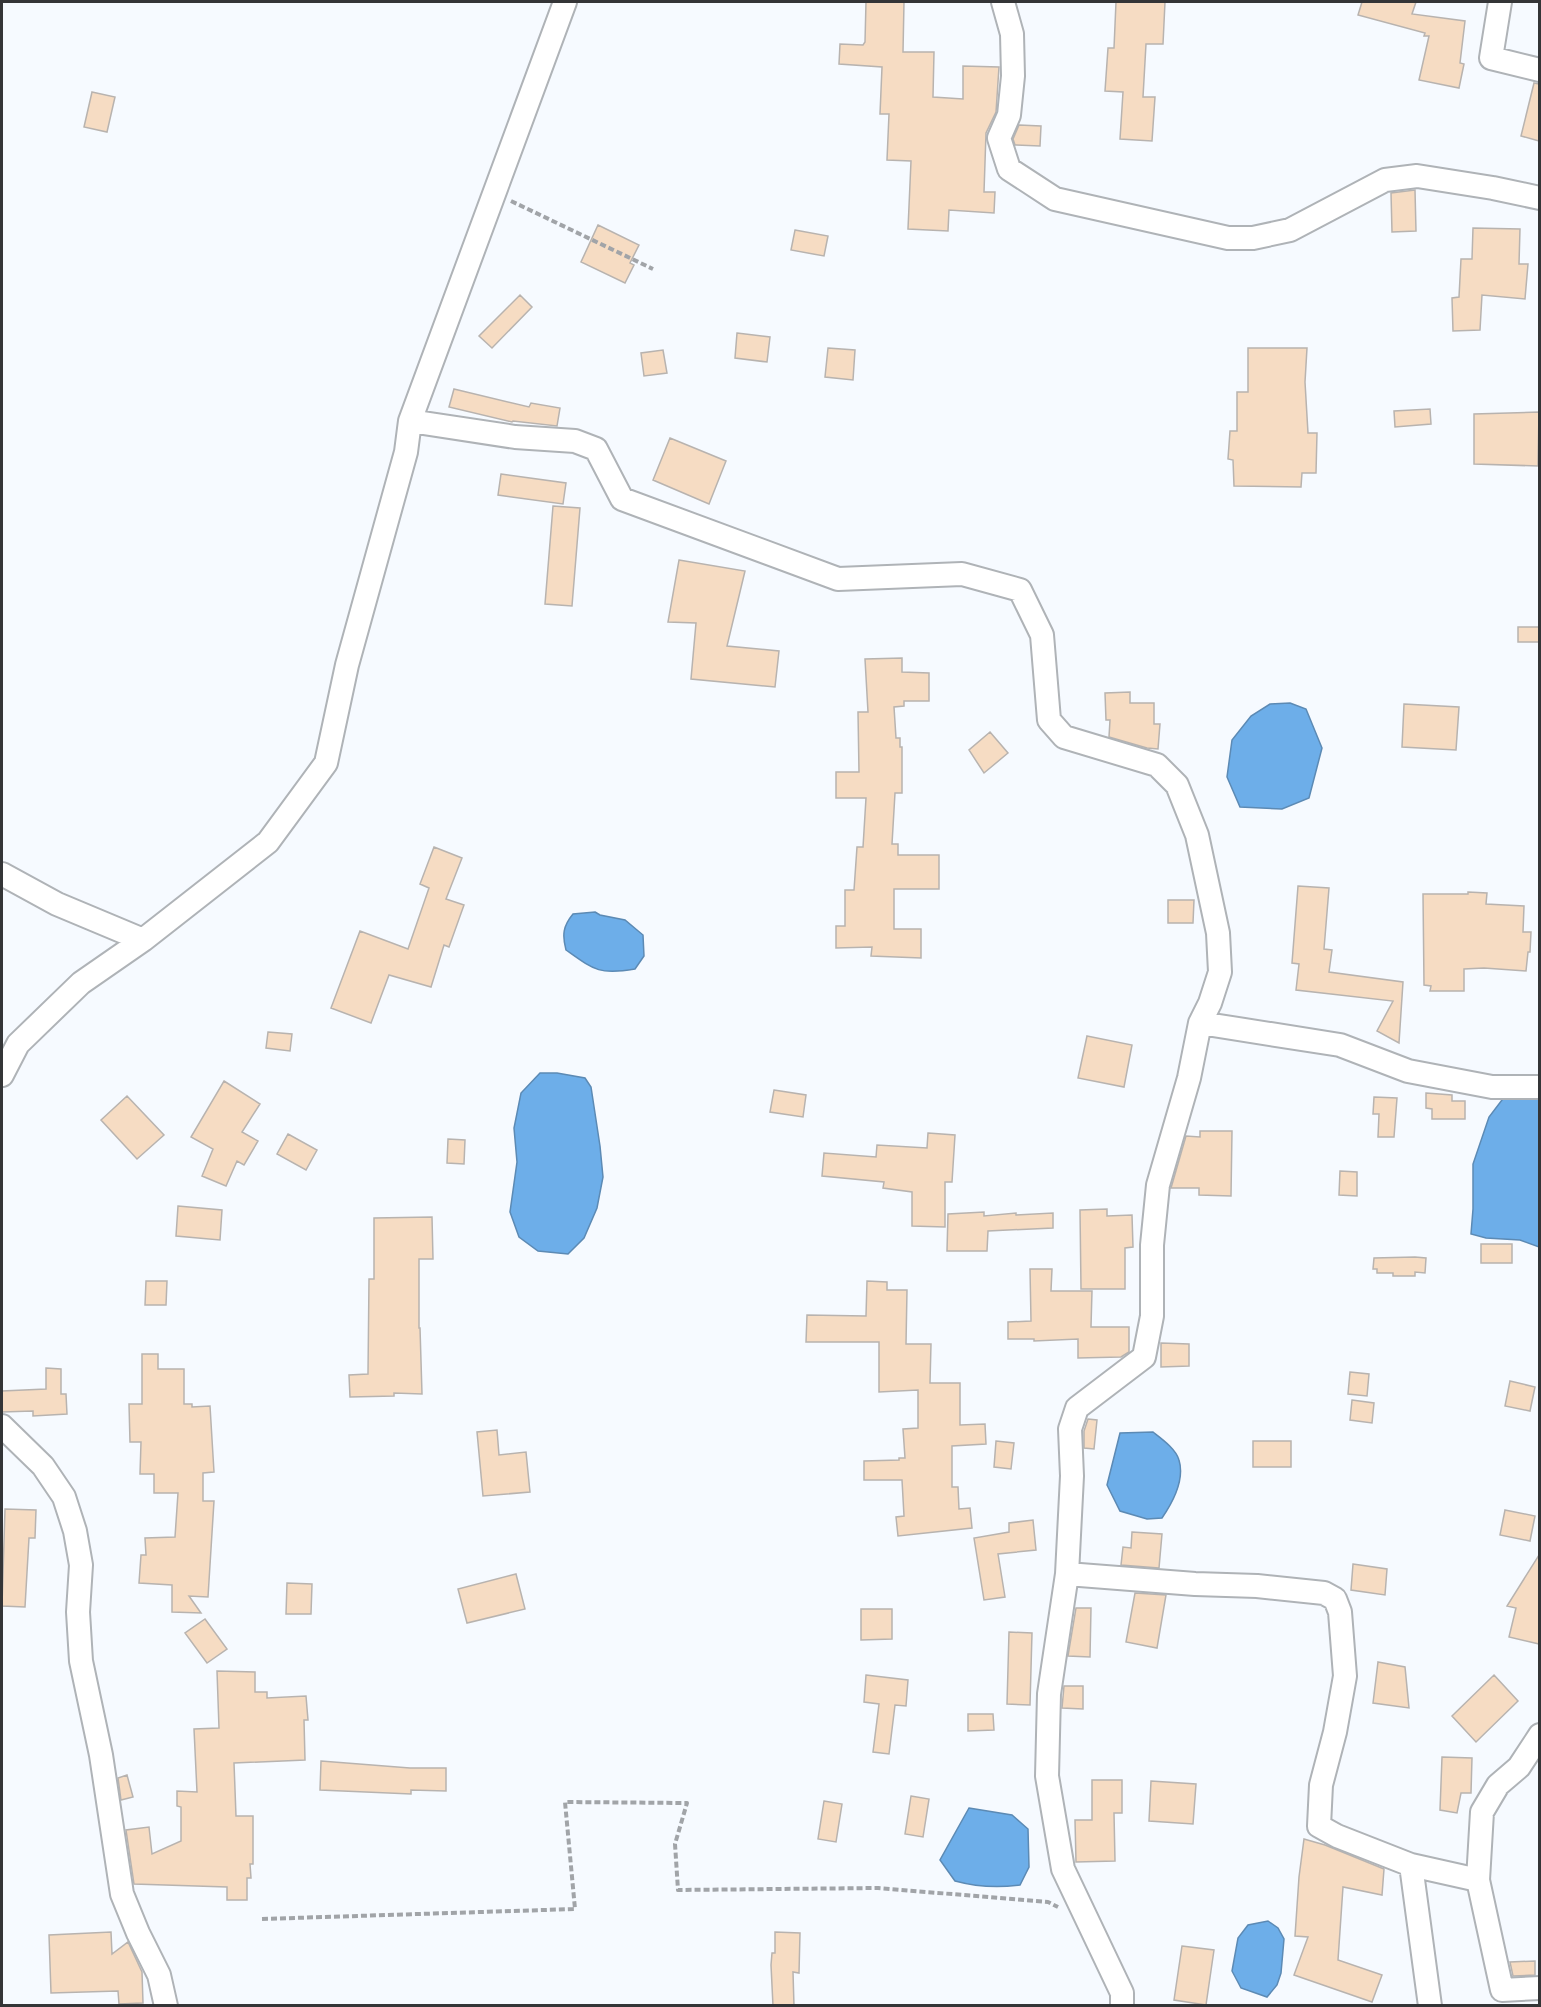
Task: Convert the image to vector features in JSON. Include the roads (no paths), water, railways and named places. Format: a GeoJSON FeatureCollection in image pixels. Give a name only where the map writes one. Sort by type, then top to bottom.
{"type":"FeatureCollection","features":[{"type":"Feature","properties":{"kind":"street"},"geometry":{"type":"LineString","coordinates":[[2,1075],[18,1044],[81,984],[143,940],[268,842],[326,763],[347,665],[406,452],[410,421],[565,2]]}},
{"type":"Feature","properties":{"kind":"street"},"geometry":{"type":"LineString","coordinates":[[1003,2],[1012,34],[1013,76],[1009,115],[999,138],[1009,169],[1055,199],[1228,238],[1253,238],[1290,230],[1385,180],[1416,176],[1539,198]]}},
{"type":"Feature","properties":{"kind":"street"},"geometry":{"type":"LineString","coordinates":[[1500,2],[1491,58],[1539,70]]}},
{"type":"Feature","properties":{"kind":"street"},"geometry":{"type":"LineString","coordinates":[[410,421],[515,437],[575,441],[596,449],[622,499],[838,579],[962,574],[1020,590],[1042,634],[1049,720],[1064,737],[1157,765],[1177,786],[1197,835],[1218,933],[1220,972],[1200,1023],[1189,1078],[1158,1185],[1152,1245],[1152,1316],[1144,1357],[1077,1408],[1070,1429],[1072,1476],[1067,1574],[1049,1694],[1047,1776],[1063,1869],[1122,1993],[1122,2006]]}},
{"type":"Feature","properties":{"kind":"street"},"geometry":{"type":"LineString","coordinates":[[2,874],[57,904],[143,940]]}},
{"type":"Feature","properties":{"kind":"street"},"geometry":{"type":"LineString","coordinates":[[1200,1023],[1341,1045],[1408,1071],[1492,1087],[1539,1087]]}},
{"type":"Feature","properties":{"kind":"street"},"geometry":{"type":"LineString","coordinates":[[2,1426],[43,1466],[64,1497],[75,1531],[81,1565],[78,1612],[81,1661],[100,1755],[122,1894],[159,1975],[166,2006]]}},
{"type":"Feature","properties":{"kind":"street"},"geometry":{"type":"LineString","coordinates":[[1067,1574],[1195,1584],[1257,1586],[1324,1593],[1335,1599],[1340,1612],[1345,1676],[1335,1732],[1321,1785],[1319,1826],[1337,1836],[1411,1865],[1478,1880]]}},
{"type":"Feature","properties":{"kind":"street"},"geometry":{"type":"LineString","coordinates":[[1539,1735],[1519,1767],[1498,1785],[1482,1812],[1478,1880],[1502,1990],[1539,1988]]}},
{"type":"Feature","properties":{"kind":"street"},"geometry":{"type":"LineString","coordinates":[[1411,1865],[1431,2006]]}},
{"type":"Feature","properties":{"kind":"water"},"geometry":{"type":"Polygon","coordinates":[[[1290,703],[1306,709],[1322,748],[1309,798],[1282,809],[1240,807],[1227,777],[1232,740],[1251,716],[1270,704],[1290,703]]]}},
{"type":"Feature","properties":{"kind":"water"},"geometry":{"type":"Polygon","coordinates":[[[595,912],[625,920],[643,935],[644,956],[635,969],[605,971],[591,966],[566,950],[564,931],[573,914],[595,912]]]}},
{"type":"Feature","properties":{"kind":"water"},"geometry":{"type":"Polygon","coordinates":[[[540,1073],[557,1073],[585,1078],[591,1087],[603,1177],[597,1208],[584,1238],[568,1254],[538,1251],[519,1237],[510,1212],[517,1162],[514,1128],[521,1093],[540,1073]]]}},
{"type":"Feature","properties":{"kind":"water"},"geometry":{"type":"Polygon","coordinates":[[[1505,1096],[1540,1096],[1539,1247],[1520,1240],[1486,1238],[1471,1234],[1473,1164],[1489,1117],[1505,1096]]]}},
{"type":"Feature","properties":{"kind":"water"},"geometry":{"type":"Polygon","coordinates":[[[1153,1432],[1175,1452],[1179,1460],[1180,1475],[1174,1498],[1162,1518],[1147,1519],[1120,1511],[1107,1485],[1120,1433],[1153,1432]]]}},
{"type":"Feature","properties":{"kind":"water"},"geometry":{"type":"Polygon","coordinates":[[[969,1808],[1012,1815],[1028,1829],[1029,1867],[1020,1885],[987,1886],[955,1881],[940,1860],[969,1808]]]}},
{"type":"Feature","properties":{"kind":"water"},"geometry":{"type":"Polygon","coordinates":[[[1268,1921],[1278,1928],[1284,1939],[1281,1973],[1277,1985],[1267,1997],[1241,1988],[1232,1971],[1238,1938],[1248,1925],[1268,1921]]]}}]}
